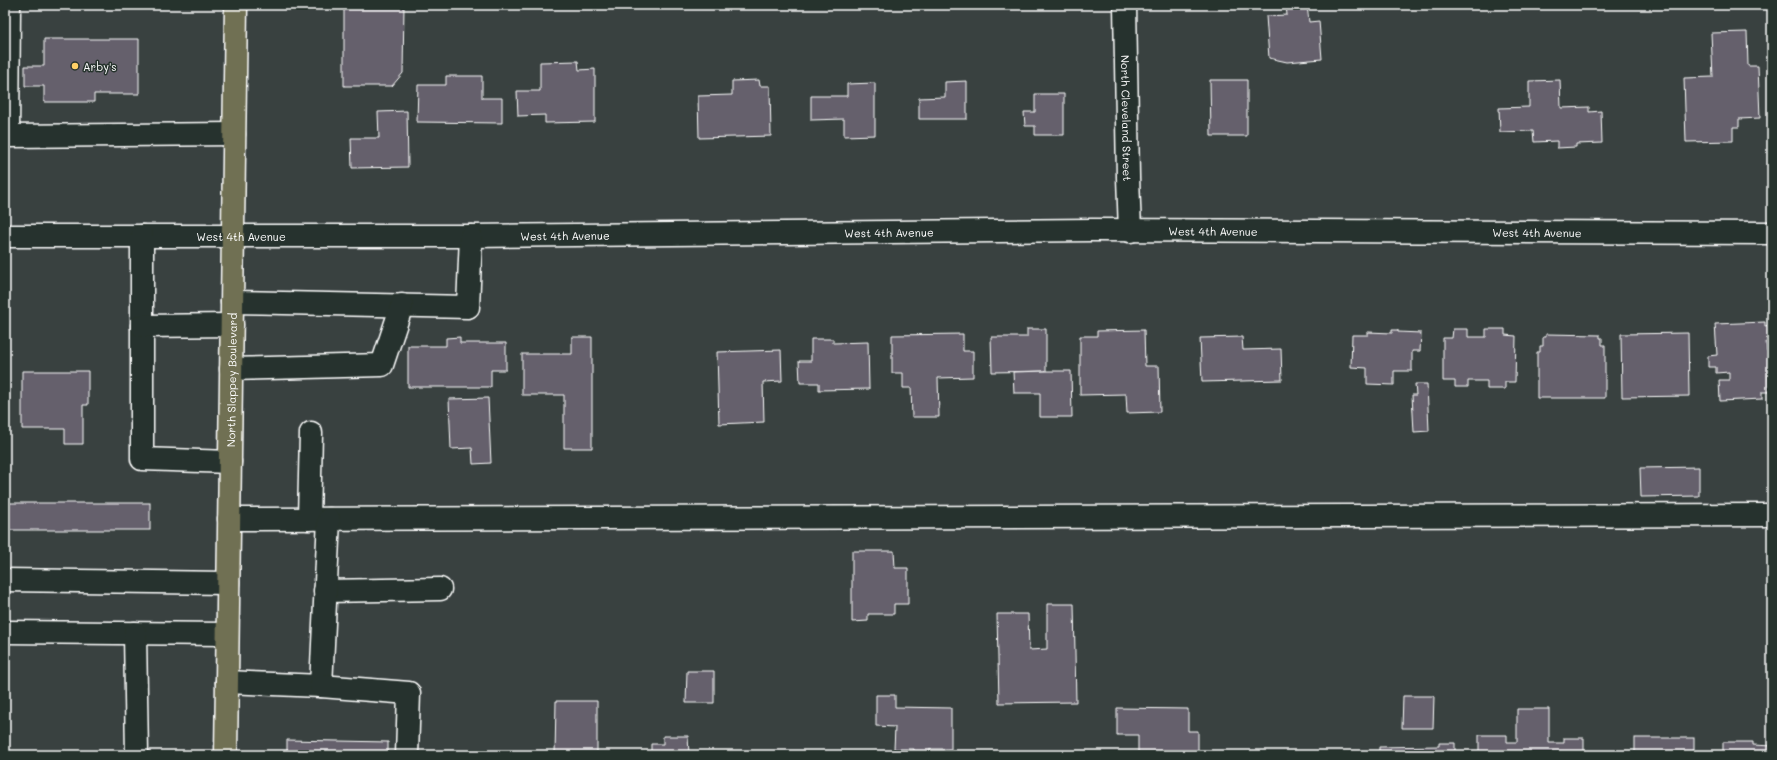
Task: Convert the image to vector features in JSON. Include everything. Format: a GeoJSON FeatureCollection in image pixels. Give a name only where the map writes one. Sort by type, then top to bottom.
{"type":"FeatureCollection","features":[{"type":"Feature","properties":{"kind":"main road","name":"North Slappey Boulevard"},"geometry":{"type":"LineString","coordinates":[[226,755],[236,5]]}},
{"type":"Feature","properties":{"kind":"street"},"geometry":{"type":"LineString","coordinates":[[9,5],[8,136],[234,134]]}},
{"type":"Feature","properties":{"kind":"street","name":"North Cleveland Street"},"geometry":{"type":"LineString","coordinates":[[1125,5],[1127,169],[1130,231]]}},
{"type":"Feature","properties":{"kind":"street","name":"West 4th Avenue"},"geometry":{"type":"LineString","coordinates":[[5,236],[471,236],[1130,231],[1772,232]]}},
{"type":"Feature","properties":{"kind":"street"},"geometry":{"type":"LineString","coordinates":[[142,236],[142,459],[230,462]]}},
{"type":"Feature","properties":{"kind":"street"},"geometry":{"type":"LineString","coordinates":[[232,302],[468,307],[471,236]]}},
{"type":"Feature","properties":{"kind":"street"},"geometry":{"type":"LineString","coordinates":[[231,369],[382,365],[402,305]]}},
{"type":"Feature","properties":{"kind":"street"},"geometry":{"type":"LineString","coordinates":[[142,326],[232,325]]}},
{"type":"Feature","properties":{"kind":"street"},"geometry":{"type":"LineString","coordinates":[[311,433],[325,591],[321,686]]}},
{"type":"Feature","properties":{"kind":"street"},"geometry":{"type":"LineString","coordinates":[[229,520],[1772,515]]}},
{"type":"Feature","properties":{"kind":"street"},"geometry":{"type":"LineString","coordinates":[[5,580],[228,583]]}},
{"type":"Feature","properties":{"kind":"street"},"geometry":{"type":"LineString","coordinates":[[325,591],[440,589]]}},
{"type":"Feature","properties":{"kind":"street"},"geometry":{"type":"LineString","coordinates":[[5,632],[227,634]]}},
{"type":"Feature","properties":{"kind":"street"},"geometry":{"type":"LineString","coordinates":[[135,633],[137,755]]}},
{"type":"Feature","properties":{"kind":"street"},"geometry":{"type":"LineString","coordinates":[[227,682],[321,686],[409,693],[407,755]]}},
{"type":"Feature","properties":{"kind":"building"},"geometry":{"type":"Polygon","coordinates":[[[344,5],[404,5],[403,73],[392,86],[344,86],[344,5]]]}},
{"type":"Feature","properties":{"kind":"building"},"geometry":{"type":"Polygon","coordinates":[[[1286,5],[1307,5],[1309,22],[1319,21],[1322,59],[1287,62],[1269,58],[1266,16],[1287,15],[1286,5]]]}},
{"type":"Feature","properties":{"kind":"building"},"geometry":{"type":"Polygon","coordinates":[[[1747,32],[1748,66],[1758,66],[1760,118],[1739,119],[1739,127],[1733,127],[1733,141],[1686,142],[1684,78],[1713,77],[1711,33],[1747,32]]]}},
{"type":"Feature","properties":{"kind":"building"},"geometry":{"type":"Polygon","coordinates":[[[44,39],[139,39],[139,94],[94,94],[94,102],[44,102],[44,86],[25,86],[25,66],[44,66],[44,39]]]}},
{"type":"Feature","properties":{"kind":"building"},"geometry":{"type":"Polygon","coordinates":[[[578,61],[579,70],[595,69],[595,122],[545,123],[545,115],[518,116],[517,91],[540,91],[540,62],[578,61]]]}},
{"type":"Feature","properties":{"kind":"building"},"geometry":{"type":"Polygon","coordinates":[[[446,76],[482,76],[482,98],[502,98],[502,123],[417,122],[418,85],[446,85],[446,76]]]}},
{"type":"Feature","properties":{"kind":"building"},"geometry":{"type":"Polygon","coordinates":[[[759,80],[760,86],[770,86],[771,136],[699,138],[698,96],[732,95],[732,81],[759,80]]]}},
{"type":"Feature","properties":{"kind":"building"},"geometry":{"type":"Polygon","coordinates":[[[1210,80],[1247,80],[1247,136],[1211,136],[1210,80]]]}},
{"type":"Feature","properties":{"kind":"building"},"geometry":{"type":"Polygon","coordinates":[[[1560,80],[1561,108],[1589,107],[1589,112],[1601,111],[1602,143],[1576,144],[1576,147],[1557,148],[1557,141],[1534,142],[1533,131],[1500,132],[1499,108],[1529,107],[1529,81],[1560,80]]]}},
{"type":"Feature","properties":{"kind":"building"},"geometry":{"type":"Polygon","coordinates":[[[967,81],[967,119],[919,119],[919,98],[945,97],[945,82],[967,81]]]}},
{"type":"Feature","properties":{"kind":"building"},"geometry":{"type":"Polygon","coordinates":[[[875,83],[875,135],[844,136],[844,119],[811,120],[811,96],[847,96],[847,84],[875,83]]]}},
{"type":"Feature","properties":{"kind":"building"},"geometry":{"type":"Polygon","coordinates":[[[1035,94],[1064,94],[1064,135],[1035,135],[1035,126],[1025,126],[1024,112],[1035,112],[1035,94]]]}},
{"type":"Feature","properties":{"kind":"building"},"geometry":{"type":"Polygon","coordinates":[[[407,111],[408,167],[352,168],[351,138],[379,138],[378,112],[407,111]]]}},
{"type":"Feature","properties":{"kind":"building"},"geometry":{"type":"Polygon","coordinates":[[[1765,322],[1765,326],[1770,325],[1771,342],[1766,342],[1767,351],[1772,351],[1772,370],[1768,370],[1769,392],[1762,392],[1762,399],[1720,401],[1719,380],[1729,380],[1729,372],[1716,373],[1716,367],[1708,367],[1708,356],[1717,355],[1715,324],[1765,322]]]}},
{"type":"Feature","properties":{"kind":"building"},"geometry":{"type":"Polygon","coordinates":[[[1027,329],[1046,329],[1046,371],[992,372],[991,337],[1027,337],[1027,329]]]}},
{"type":"Feature","properties":{"kind":"building"},"geometry":{"type":"Polygon","coordinates":[[[1453,329],[1468,329],[1468,337],[1486,337],[1486,329],[1505,329],[1505,335],[1516,336],[1515,382],[1505,382],[1505,389],[1487,389],[1487,381],[1468,381],[1468,387],[1455,387],[1455,381],[1443,381],[1443,338],[1452,338],[1453,329]]]}},
{"type":"Feature","properties":{"kind":"building"},"geometry":{"type":"Polygon","coordinates":[[[1144,330],[1145,366],[1159,366],[1160,412],[1127,413],[1126,394],[1080,395],[1080,336],[1097,336],[1097,331],[1144,330]]]}},
{"type":"Feature","properties":{"kind":"building"},"geometry":{"type":"Polygon","coordinates":[[[1392,330],[1398,330],[1398,332],[1421,333],[1420,351],[1412,351],[1412,371],[1394,371],[1394,385],[1367,384],[1367,368],[1351,367],[1352,335],[1368,335],[1368,332],[1392,333],[1392,330]]]}},
{"type":"Feature","properties":{"kind":"building"},"geometry":{"type":"Polygon","coordinates":[[[1688,333],[1689,396],[1622,397],[1621,334],[1688,333]]]}},
{"type":"Feature","properties":{"kind":"building"},"geometry":{"type":"Polygon","coordinates":[[[963,334],[963,351],[973,351],[973,377],[938,378],[939,417],[912,417],[911,388],[903,388],[903,373],[892,373],[892,335],[963,334]]]}},
{"type":"Feature","properties":{"kind":"building"},"geometry":{"type":"Polygon","coordinates":[[[1546,334],[1600,335],[1600,338],[1602,338],[1602,345],[1605,345],[1605,398],[1537,398],[1537,352],[1540,352],[1540,346],[1543,346],[1543,337],[1546,337],[1546,334]]]}},
{"type":"Feature","properties":{"kind":"building"},"geometry":{"type":"Polygon","coordinates":[[[460,337],[460,343],[506,343],[506,370],[491,370],[491,387],[408,387],[408,346],[446,346],[446,338],[460,337]]]}},
{"type":"Feature","properties":{"kind":"building"},"geometry":{"type":"Polygon","coordinates":[[[572,337],[592,337],[592,448],[564,448],[564,395],[522,395],[522,354],[572,354],[572,337]]]}},
{"type":"Feature","properties":{"kind":"building"},"geometry":{"type":"Polygon","coordinates":[[[1242,337],[1243,350],[1281,349],[1282,380],[1202,382],[1200,338],[1242,337]]]}},
{"type":"Feature","properties":{"kind":"building"},"geometry":{"type":"Polygon","coordinates":[[[811,339],[833,339],[833,343],[868,342],[869,389],[819,390],[819,383],[800,383],[799,361],[811,361],[811,339]]]}},
{"type":"Feature","properties":{"kind":"building"},"geometry":{"type":"Polygon","coordinates":[[[781,350],[782,381],[763,382],[764,422],[719,424],[717,352],[781,350]]]}},
{"type":"Feature","properties":{"kind":"building"},"geometry":{"type":"Polygon","coordinates":[[[22,371],[88,371],[88,405],[83,405],[83,444],[65,444],[65,429],[22,429],[22,371]]]}},
{"type":"Feature","properties":{"kind":"building"},"geometry":{"type":"Polygon","coordinates":[[[1071,371],[1072,417],[1040,417],[1040,393],[1014,393],[1013,372],[1071,371]]]}},
{"type":"Feature","properties":{"kind":"building"},"geometry":{"type":"Polygon","coordinates":[[[1415,384],[1427,384],[1429,431],[1414,432],[1412,395],[1416,395],[1415,384]]]}},
{"type":"Feature","properties":{"kind":"building"},"geometry":{"type":"Polygon","coordinates":[[[488,398],[491,463],[473,464],[472,448],[451,449],[449,399],[488,398]]]}},
{"type":"Feature","properties":{"kind":"building"},"geometry":{"type":"Polygon","coordinates":[[[1699,467],[1699,496],[1641,497],[1640,468],[1699,467]]]}},
{"type":"Feature","properties":{"kind":"building"},"geometry":{"type":"Polygon","coordinates":[[[5,503],[150,503],[150,530],[5,530],[5,503]]]}},
{"type":"Feature","properties":{"kind":"building"},"geometry":{"type":"Polygon","coordinates":[[[852,551],[894,551],[895,568],[908,568],[908,604],[894,604],[894,614],[868,614],[868,621],[852,622],[852,551]]]}},
{"type":"Feature","properties":{"kind":"building"},"geometry":{"type":"Polygon","coordinates":[[[1047,604],[1074,604],[1076,702],[999,703],[997,614],[1028,614],[1029,650],[1047,649],[1047,604]]]}},
{"type":"Feature","properties":{"kind":"building"},"geometry":{"type":"Polygon","coordinates":[[[687,671],[714,671],[714,703],[686,703],[687,671]]]}},
{"type":"Feature","properties":{"kind":"building"},"geometry":{"type":"Polygon","coordinates":[[[876,695],[895,695],[895,707],[951,708],[951,749],[930,749],[930,754],[914,754],[914,749],[894,749],[895,727],[876,726],[876,695]]]}},
{"type":"Feature","properties":{"kind":"building"},"geometry":{"type":"Polygon","coordinates":[[[1403,696],[1434,696],[1433,728],[1402,728],[1403,696]]]}},
{"type":"Feature","properties":{"kind":"building"},"geometry":{"type":"Polygon","coordinates":[[[556,701],[597,701],[597,755],[555,755],[556,701]]]}},
{"type":"Feature","properties":{"kind":"building"},"geometry":{"type":"Polygon","coordinates":[[[1117,708],[1188,709],[1188,731],[1198,731],[1198,755],[1138,755],[1138,735],[1117,735],[1117,708]]]}},
{"type":"Feature","properties":{"kind":"building"},"geometry":{"type":"Polygon","coordinates":[[[1517,709],[1549,709],[1549,743],[1564,743],[1564,738],[1584,738],[1584,755],[1479,755],[1479,735],[1507,735],[1507,742],[1517,742],[1517,709]]]}},
{"type":"Feature","properties":{"kind":"building"},"geometry":{"type":"Polygon","coordinates":[[[663,736],[688,736],[689,755],[651,755],[651,744],[663,744],[663,736]]]}},
{"type":"Feature","properties":{"kind":"building"},"geometry":{"type":"Polygon","coordinates":[[[1635,738],[1694,738],[1694,755],[1635,755],[1635,738]]]}},
{"type":"Feature","properties":{"kind":"building"},"geometry":{"type":"Polygon","coordinates":[[[287,740],[388,742],[388,755],[287,755],[287,740]]]}},
{"type":"Feature","properties":{"kind":"building"},"geometry":{"type":"Polygon","coordinates":[[[1723,742],[1753,742],[1753,745],[1772,746],[1772,755],[1723,755],[1723,742]]]}},
{"type":"Feature","properties":{"kind":"building"},"geometry":{"type":"Polygon","coordinates":[[[1439,743],[1455,743],[1455,755],[1379,755],[1379,747],[1439,746],[1439,743]]]}},
{"type":"Feature","properties":{"kind":"place","name":"Arby's"},"geometry":{"type":"Point","coordinates":[75,66]}}]}
